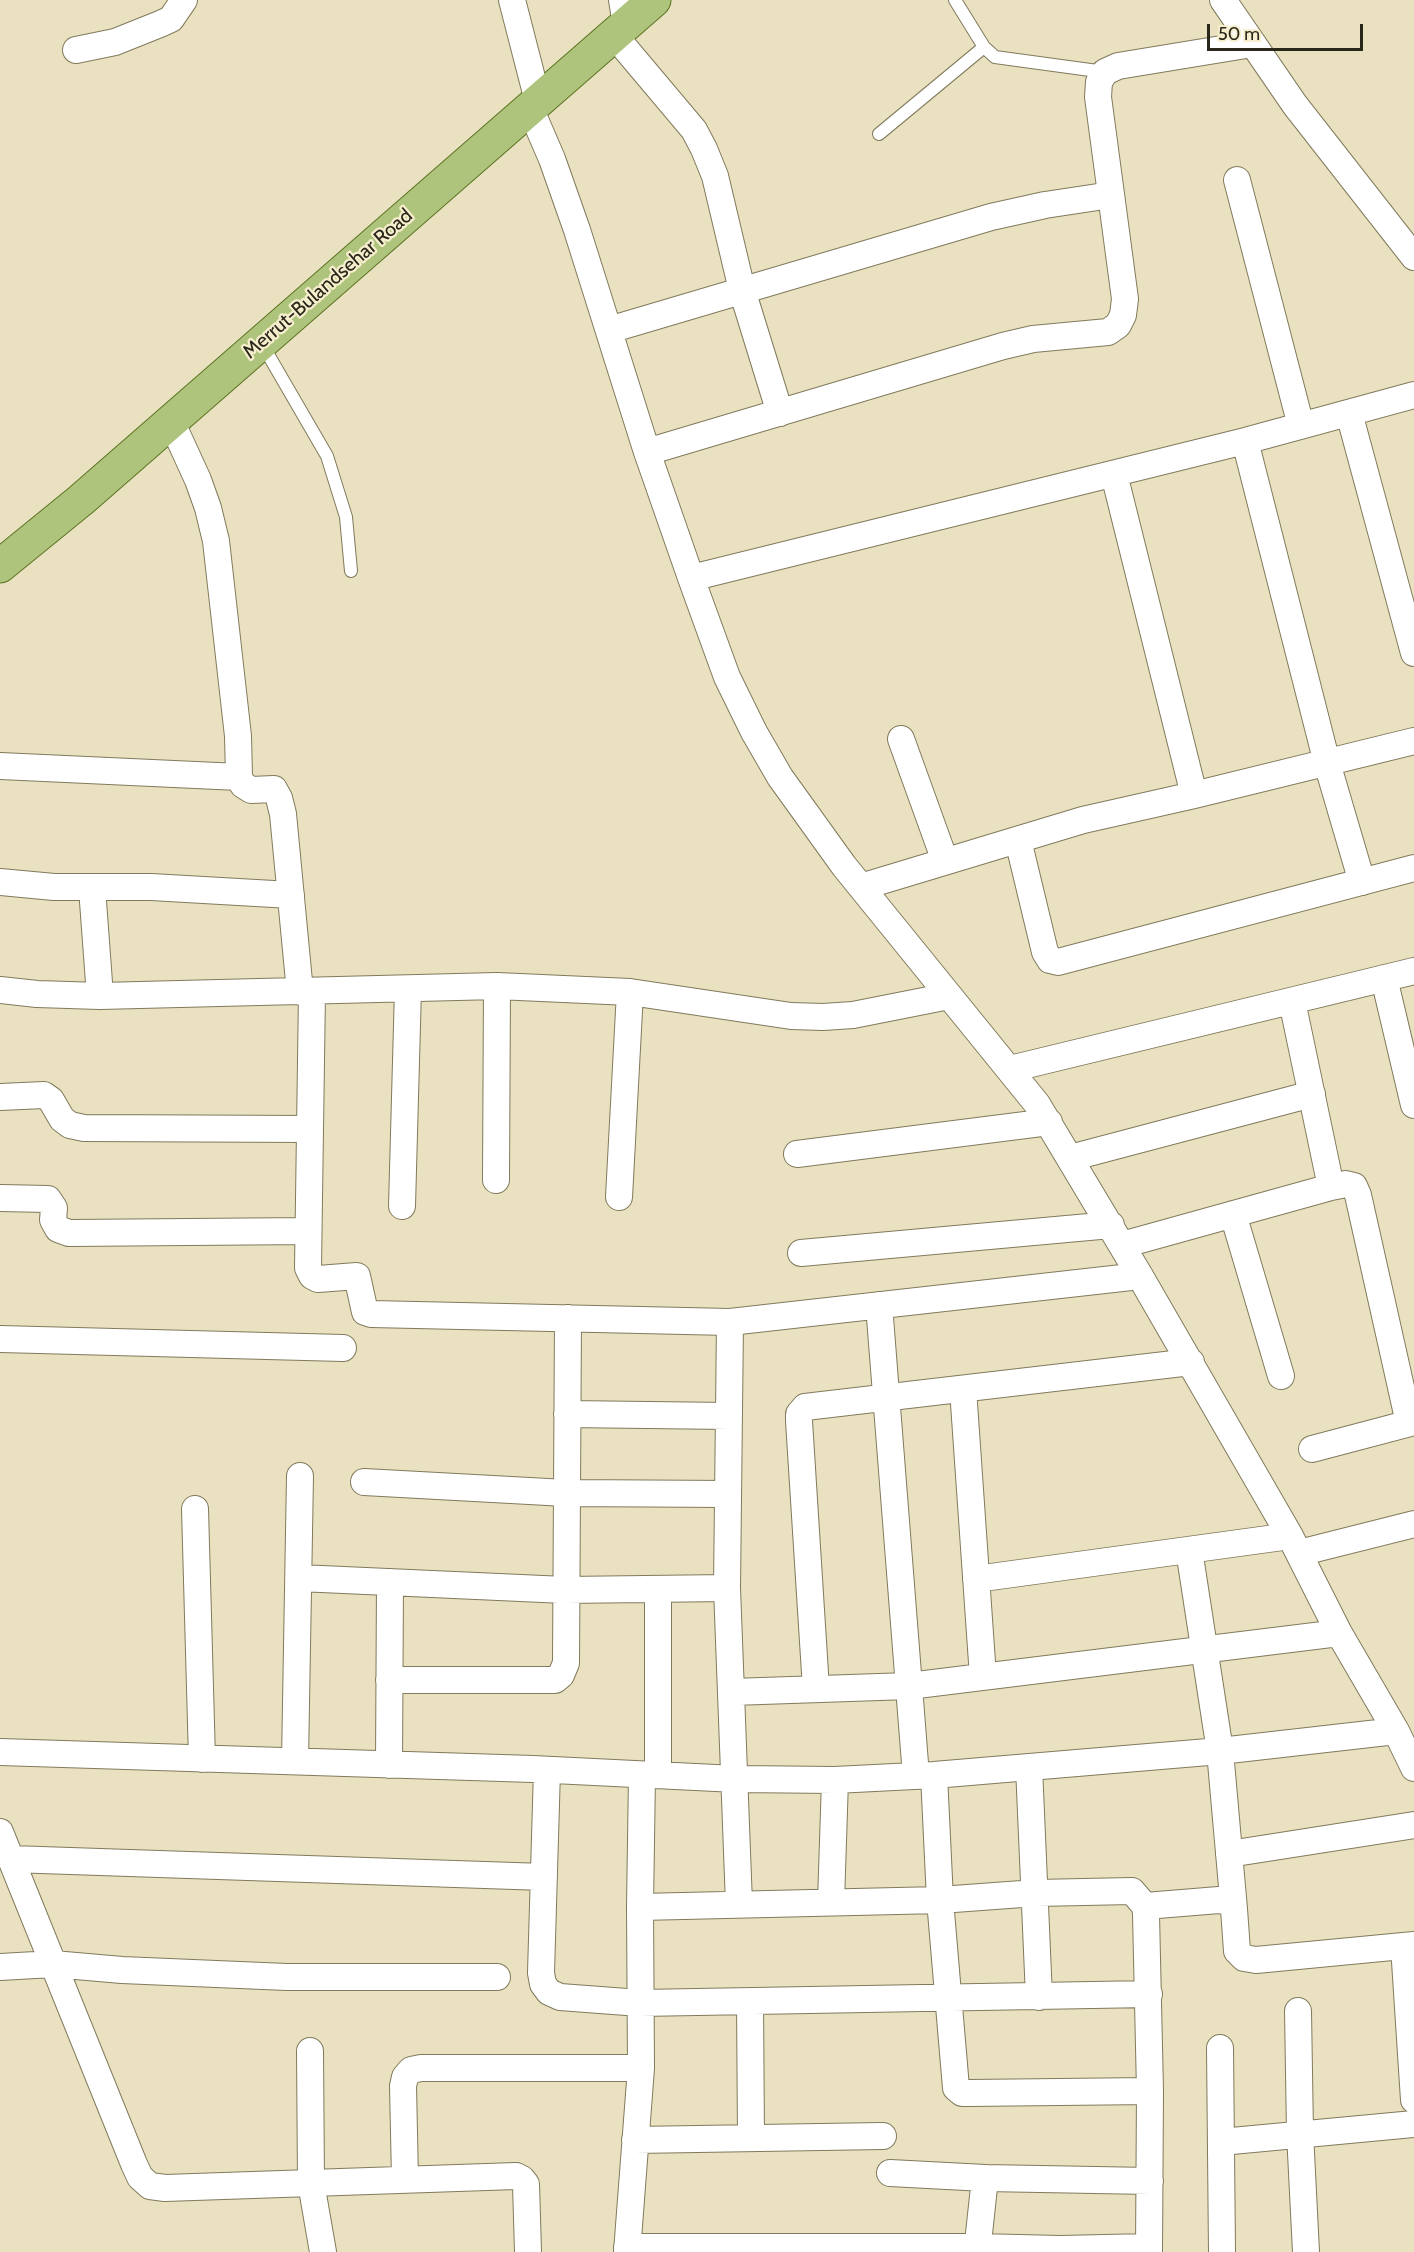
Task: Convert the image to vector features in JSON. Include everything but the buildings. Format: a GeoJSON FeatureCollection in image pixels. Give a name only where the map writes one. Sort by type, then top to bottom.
{"type":"FeatureCollection","features":[{"type":"Feature","properties":{"kind":"main road","name":"Merrut-Bulandsehar Road"},"geometry":{"type":"LineString","coordinates":[[0,566],[81,500],[534,104],[620,20],[654,0]]}},
{"type":"Feature","properties":{"kind":"street"},"geometry":{"type":"LineString","coordinates":[[76,50],[115,42],[171,19],[184,0]]}},
{"type":"Feature","properties":{"kind":"street"},"geometry":{"type":"LineString","coordinates":[[0,1752],[547,1770],[736,1779],[835,1780],[925,1776],[1220,1751],[1407,1750],[1339,1633],[1294,1545],[1191,1362],[1049,1122],[1010,1069],[861,887],[780,777],[754,732],[727,677],[647,452],[568,202],[534,104],[512,0]]}},
{"type":"Feature","properties":{"kind":"street"},"geometry":{"type":"LineString","coordinates":[[1223,0],[1315,132],[1413,254]]}},
{"type":"Feature","properties":{"kind":"street"},"geometry":{"type":"LineString","coordinates":[[620,20],[694,130],[715,176],[742,290],[780,413]]}},
{"type":"Feature","properties":{"kind":"street"},"geometry":{"type":"LineString","coordinates":[[647,452],[1003,346],[1033,339],[1108,332],[1118,325],[1123,315],[1125,299],[1098,97],[1099,82],[1105,72],[1118,66],[1252,44]]}},
{"type":"Feature","properties":{"kind":"street"},"geometry":{"type":"LineString","coordinates":[[1237,180],[1301,426]]}},
{"type":"Feature","properties":{"kind":"street"},"geometry":{"type":"LineString","coordinates":[[609,330],[1000,215],[1045,205],[1111,195]]}},
{"type":"Feature","properties":{"kind":"street"},"geometry":{"type":"LineString","coordinates":[[691,578],[1245,441],[1414,395]]}},
{"type":"Feature","properties":{"kind":"street"},"geometry":{"type":"LineString","coordinates":[[1349,414],[1414,653]]}},
{"type":"Feature","properties":{"kind":"street"},"geometry":{"type":"LineString","coordinates":[[171,421],[198,480],[216,541],[238,736],[239,777],[243,785],[250,790],[274,789],[279,798],[306,992],[310,1129],[307,1258],[312,1276],[318,1279],[357,1276],[365,1312],[371,1314],[730,1322],[1140,1276]]}},
{"type":"Feature","properties":{"kind":"street"},"geometry":{"type":"LineString","coordinates":[[1245,441],[1327,763],[1362,882]]}},
{"type":"Feature","properties":{"kind":"street"},"geometry":{"type":"LineString","coordinates":[[1114,474],[1194,795]]}},
{"type":"Feature","properties":{"kind":"street"},"geometry":{"type":"LineString","coordinates":[[901,739],[945,861]]}},
{"type":"Feature","properties":{"kind":"street"},"geometry":{"type":"LineString","coordinates":[[861,887],[1116,812],[1414,741]]}},
{"type":"Feature","properties":{"kind":"street"},"geometry":{"type":"LineString","coordinates":[[0,766],[239,777]]}},
{"type":"Feature","properties":{"kind":"street"},"geometry":{"type":"LineString","coordinates":[[1018,840],[1045,952],[1050,960],[1058,962],[1414,868]]}},
{"type":"Feature","properties":{"kind":"street"},"geometry":{"type":"LineString","coordinates":[[0,882],[54,887],[151,887],[291,895]]}},
{"type":"Feature","properties":{"kind":"street"},"geometry":{"type":"LineString","coordinates":[[92,888],[100,996]]}},
{"type":"Feature","properties":{"kind":"street"},"geometry":{"type":"LineString","coordinates":[[1010,1069],[1414,971]]}},
{"type":"Feature","properties":{"kind":"street"},"geometry":{"type":"LineString","coordinates":[[1384,978],[1414,1105]]}},
{"type":"Feature","properties":{"kind":"street"},"geometry":{"type":"LineString","coordinates":[[0,990],[100,996],[497,986],[630,992],[790,1016],[823,1017],[853,1015],[949,996]]}},
{"type":"Feature","properties":{"kind":"street"},"geometry":{"type":"LineString","coordinates":[[496,1180],[497,986]]}},
{"type":"Feature","properties":{"kind":"street"},"geometry":{"type":"LineString","coordinates":[[402,1206],[408,988]]}},
{"type":"Feature","properties":{"kind":"street"},"geometry":{"type":"LineString","coordinates":[[619,1197],[630,992]]}},
{"type":"Feature","properties":{"kind":"street"},"geometry":{"type":"LineString","coordinates":[[1292,1001],[1331,1187]]}},
{"type":"Feature","properties":{"kind":"street"},"geometry":{"type":"LineString","coordinates":[[1070,1158],[1312,1094]]}},
{"type":"Feature","properties":{"kind":"street"},"geometry":{"type":"LineString","coordinates":[[0,1097],[44,1095],[51,1100],[62,1119],[70,1125],[84,1128],[310,1129]]}},
{"type":"Feature","properties":{"kind":"street"},"geometry":{"type":"LineString","coordinates":[[797,1154],[1049,1122]]}},
{"type":"Feature","properties":{"kind":"street"},"geometry":{"type":"LineString","coordinates":[[801,1253],[1116,1235],[1233,1214],[1331,1187],[1346,1184],[1354,1186],[1412,1423],[1312,1449]]}},
{"type":"Feature","properties":{"kind":"street"},"geometry":{"type":"LineString","coordinates":[[0,1198],[48,1199],[54,1208],[53,1220],[58,1229],[69,1233],[308,1231]]}},
{"type":"Feature","properties":{"kind":"street"},"geometry":{"type":"LineString","coordinates":[[1233,1214],[1281,1376]]}},
{"type":"Feature","properties":{"kind":"street"},"geometry":{"type":"LineString","coordinates":[[879,1305],[909,1686],[925,1776],[940,1900],[956,2088],[962,2093],[1150,2091]]}},
{"type":"Feature","properties":{"kind":"street"},"geometry":{"type":"LineString","coordinates":[[389,1680],[555,1680],[561,1675],[566,1663],[568,1318]]}},
{"type":"Feature","properties":{"kind":"street"},"geometry":{"type":"LineString","coordinates":[[730,1322],[727,1588],[739,1905]]}},
{"type":"Feature","properties":{"kind":"street"},"geometry":{"type":"LineString","coordinates":[[0,1339],[343,1348]]}},
{"type":"Feature","properties":{"kind":"street"},"geometry":{"type":"LineString","coordinates":[[816,1689],[799,1414],[805,1407],[1191,1362]]}},
{"type":"Feature","properties":{"kind":"street"},"geometry":{"type":"LineString","coordinates":[[963,1389],[983,1677]]}},
{"type":"Feature","properties":{"kind":"street"},"geometry":{"type":"LineString","coordinates":[[567,1414],[729,1416]]}},
{"type":"Feature","properties":{"kind":"street"},"geometry":{"type":"LineString","coordinates":[[296,1761],[300,1476]]}},
{"type":"Feature","properties":{"kind":"street"},"geometry":{"type":"LineString","coordinates":[[364,1482],[566,1493],[728,1494]]}},
{"type":"Feature","properties":{"kind":"street"},"geometry":{"type":"LineString","coordinates":[[195,1509],[202,1759]]}},
{"type":"Feature","properties":{"kind":"street"},"geometry":{"type":"LineString","coordinates":[[976,1579],[1189,1550],[1294,1545],[1414,1524]]}},
{"type":"Feature","properties":{"kind":"street"},"geometry":{"type":"LineString","coordinates":[[1189,1550],[1220,1751],[1237,1951],[1244,1958],[1256,1960],[1409,1946],[1414,2100]]}},
{"type":"Feature","properties":{"kind":"street"},"geometry":{"type":"LineString","coordinates":[[299,1578],[565,1590],[727,1588]]}},
{"type":"Feature","properties":{"kind":"street"},"geometry":{"type":"LineString","coordinates":[[389,1765],[390,1582]]}},
{"type":"Feature","properties":{"kind":"street"},"geometry":{"type":"LineString","coordinates":[[640,1907],[940,1900],[1036,1893],[1132,1891],[1145,1906],[1149,1994],[1149,2249],[627,2250],[641,2068],[640,1907],[650,1775],[658,1589]]}},
{"type":"Feature","properties":{"kind":"street"},"geometry":{"type":"LineString","coordinates":[[732,1692],[909,1686],[1339,1633]]}},
{"type":"Feature","properties":{"kind":"street"},"geometry":{"type":"LineString","coordinates":[[1029,1767],[1039,1997]]}},
{"type":"Feature","properties":{"kind":"street"},"geometry":{"type":"LineString","coordinates":[[547,1770],[542,1973],[543,1984],[549,1992],[560,1997],[640,2003],[1149,1994]]}},
{"type":"Feature","properties":{"kind":"street"},"geometry":{"type":"LineString","coordinates":[[831,1902],[835,1780]]}},
{"type":"Feature","properties":{"kind":"street"},"geometry":{"type":"LineString","coordinates":[[1229,1854],[1414,1825]]}},
{"type":"Feature","properties":{"kind":"street"},"geometry":{"type":"LineString","coordinates":[[0,1832],[134,2164],[140,2177],[150,2186],[165,2188],[516,2176],[526,2184],[528,2252]]}},
{"type":"Feature","properties":{"kind":"street"},"geometry":{"type":"LineString","coordinates":[[11,1859],[544,1877]]}},
{"type":"Feature","properties":{"kind":"street"},"geometry":{"type":"LineString","coordinates":[[1145,1906],[1219,1900],[1229,1902],[1234,1909]]}},
{"type":"Feature","properties":{"kind":"street"},"geometry":{"type":"LineString","coordinates":[[0,1967],[53,1964],[123,1970],[287,1977],[497,1977]]}},
{"type":"Feature","properties":{"kind":"street"},"geometry":{"type":"LineString","coordinates":[[750,2002],[751,2138]]}},
{"type":"Feature","properties":{"kind":"street"},"geometry":{"type":"LineString","coordinates":[[1298,2011],[1300,2133],[1306,2252]]}},
{"type":"Feature","properties":{"kind":"street"},"geometry":{"type":"LineString","coordinates":[[1220,2048],[1222,2252]]}},
{"type":"Feature","properties":{"kind":"street"},"geometry":{"type":"LineString","coordinates":[[310,2051],[311,2183],[322,2252]]}},
{"type":"Feature","properties":{"kind":"street"},"geometry":{"type":"LineString","coordinates":[[405,2179],[403,2086],[405,2077],[411,2070],[421,2068],[641,2068]]}},
{"type":"Feature","properties":{"kind":"street"},"geometry":{"type":"LineString","coordinates":[[1221,2142],[1414,2124]]}},
{"type":"Feature","properties":{"kind":"street"},"geometry":{"type":"LineString","coordinates":[[635,2140],[883,2136]]}},
{"type":"Feature","properties":{"kind":"street"},"geometry":{"type":"LineString","coordinates":[[890,2173],[985,2178],[1150,2181]]}},
{"type":"Feature","properties":{"kind":"street"},"geometry":{"type":"LineString","coordinates":[[977,2249],[985,2178]]}},
{"type":"Feature","properties":{"kind":"lane"},"geometry":{"type":"LineString","coordinates":[[955,0],[984,47],[995,57],[1105,72]]}},
{"type":"Feature","properties":{"kind":"lane"},"geometry":{"type":"LineString","coordinates":[[879,134],[984,47]]}},
{"type":"Feature","properties":{"kind":"lane"},"geometry":{"type":"LineString","coordinates":[[261,343],[327,456],[346,517],[351,571]]}}]}
